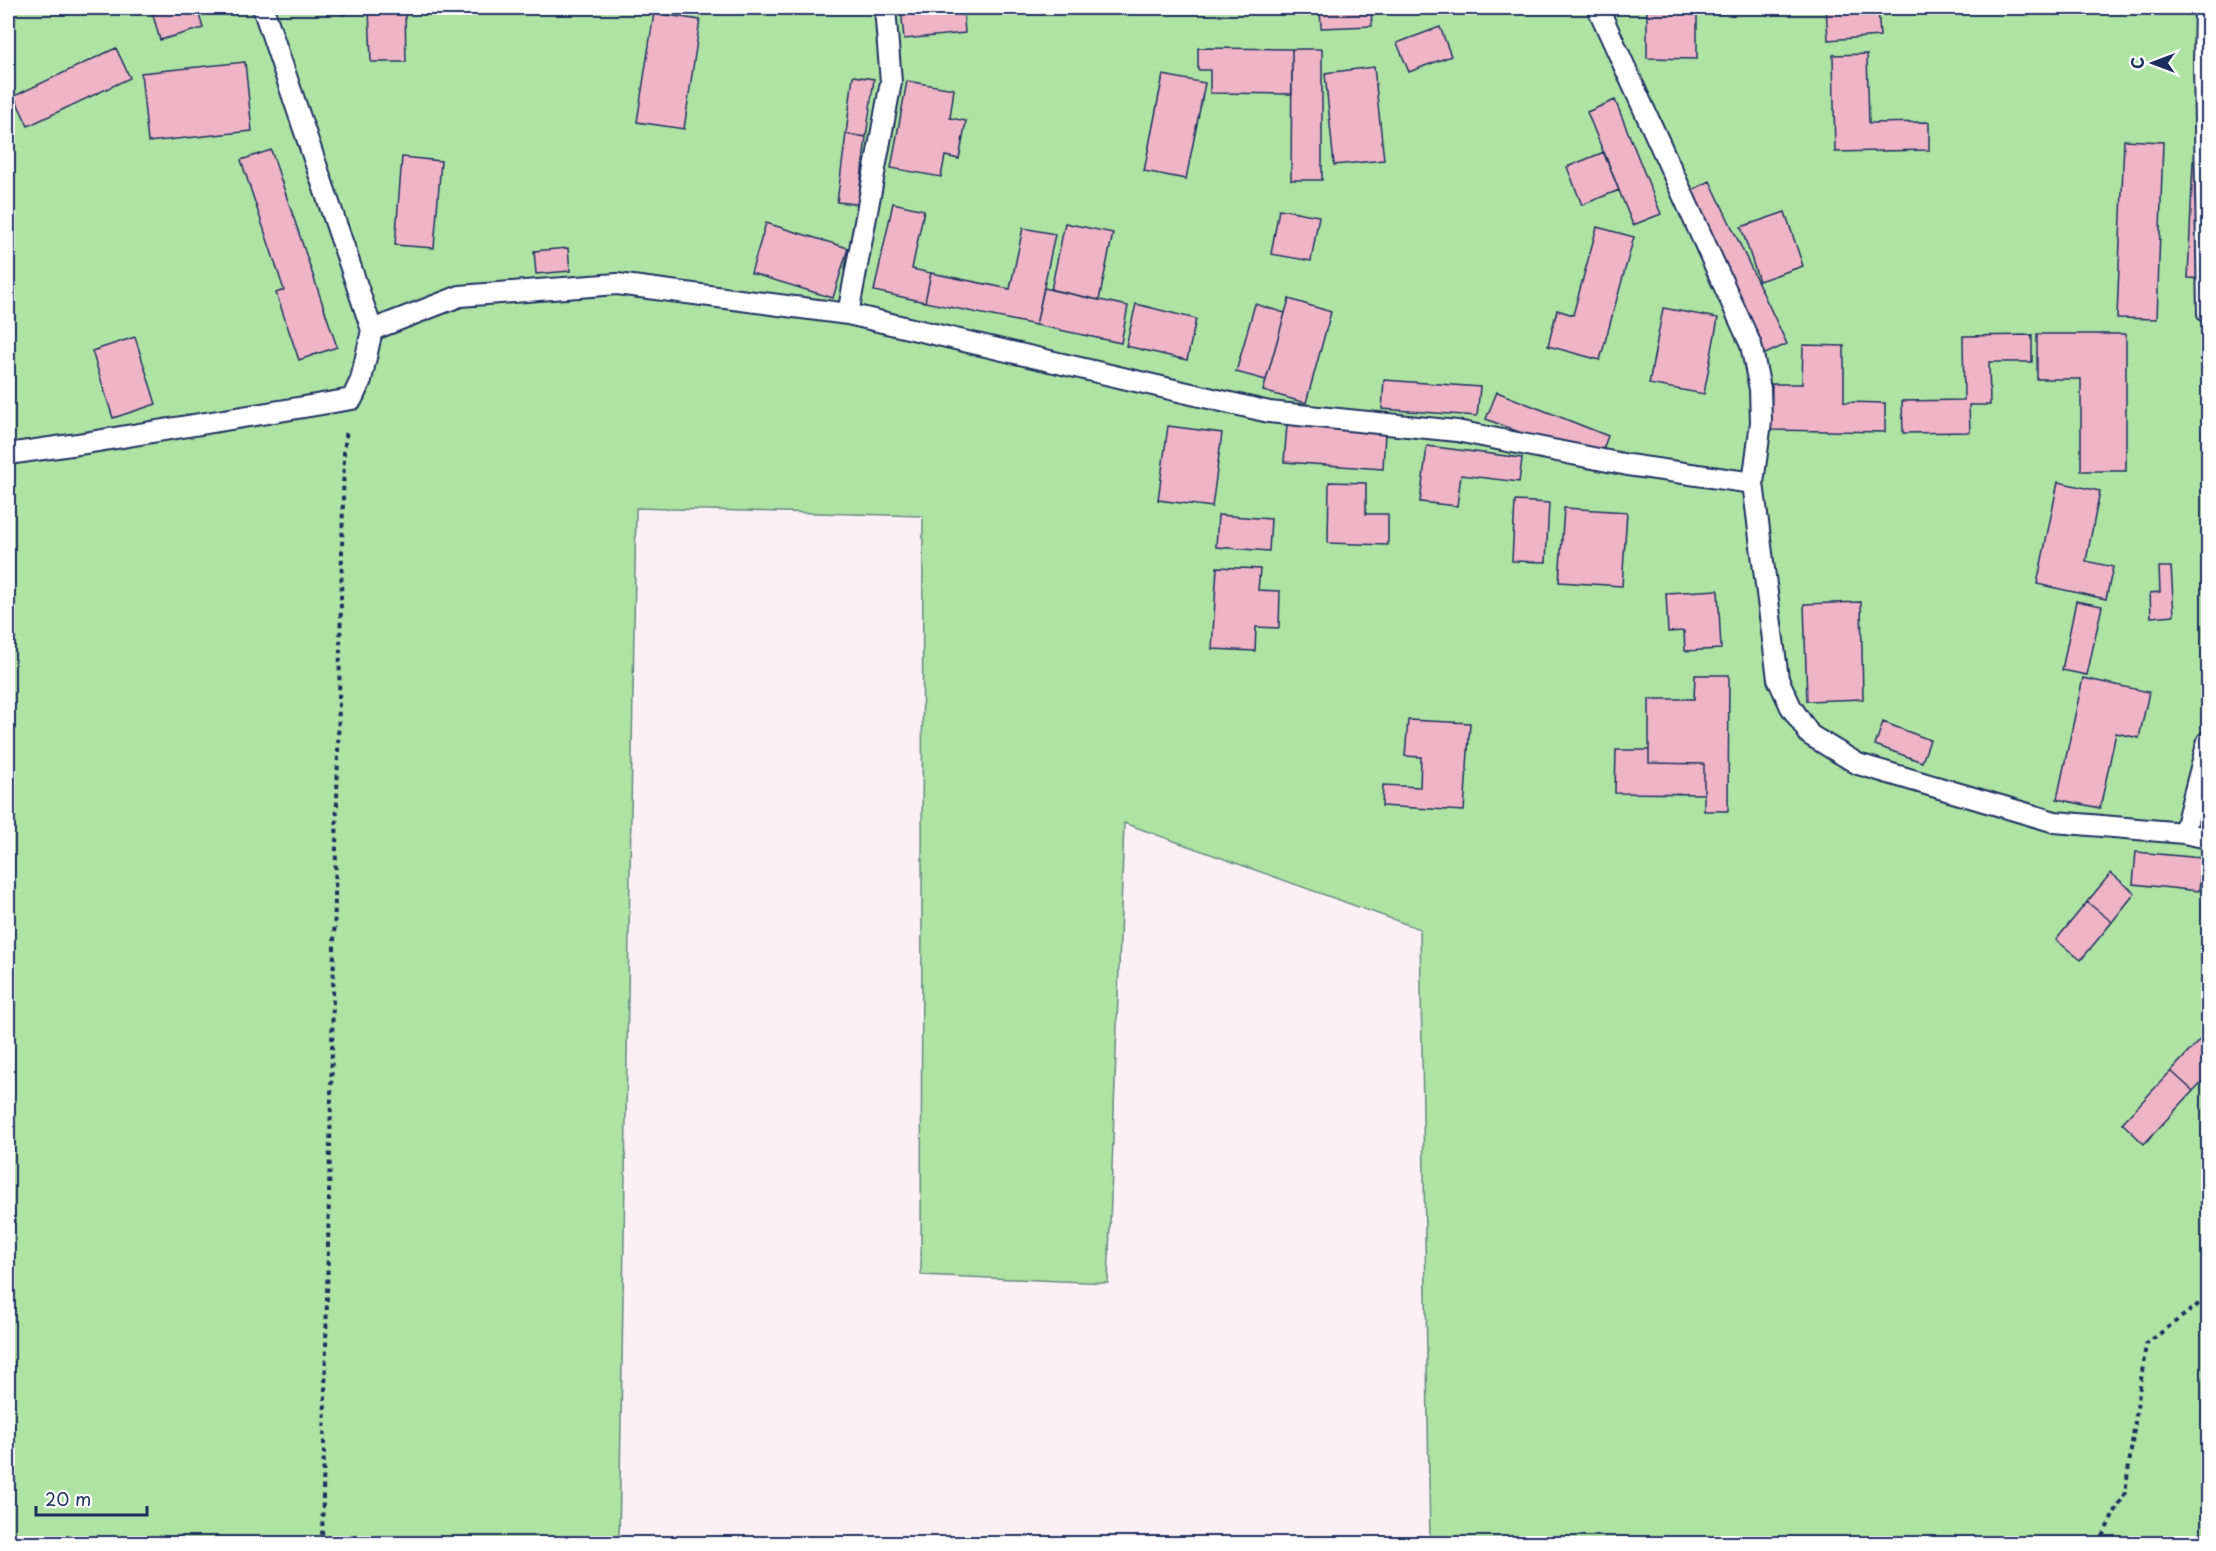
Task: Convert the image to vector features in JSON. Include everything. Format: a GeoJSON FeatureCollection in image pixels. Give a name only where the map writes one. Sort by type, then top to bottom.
{"type":"FeatureCollection","features":[{"type":"Feature","properties":{"kind":"lane"},"geometry":{"type":"LineString","coordinates":[[8,454],[352,399],[361,380],[372,330],[262,8]]}},
{"type":"Feature","properties":{"kind":"lane"},"geometry":{"type":"LineString","coordinates":[[848,314],[891,82],[885,8]]}},
{"type":"Feature","properties":{"kind":"lane"},"geometry":{"type":"LineString","coordinates":[[1598,8],[1751,345],[1760,389],[1761,411],[1754,483],[1778,679],[1791,707],[1810,735],[1858,764],[2055,822],[2184,833],[2208,838]]}},
{"type":"Feature","properties":{"kind":"lane"},"geometry":{"type":"LineString","coordinates":[[2205,8],[2208,313]]}},
{"type":"Feature","properties":{"kind":"lane"},"geometry":{"type":"LineString","coordinates":[[372,330],[460,296],[617,284],[848,314],[1269,411],[1457,431],[1628,465],[1754,483]]}},
{"type":"Feature","properties":{"kind":"lane"},"geometry":{"type":"LineString","coordinates":[[2184,833],[2208,741]]}},
{"type":"Feature","properties":{"kind":"path"},"geometry":{"type":"LineString","coordinates":[[322,1544],[344,451],[352,399]]}},
{"type":"Feature","properties":{"kind":"path"},"geometry":{"type":"LineString","coordinates":[[2098,1544],[2125,1493],[2146,1344],[2208,1297]]}},
{"type":"Feature","properties":{"kind":"green space"},"geometry":{"type":"Polygon","coordinates":[[[8,8],[2208,8],[2208,1543],[1430,1543],[1420,929],[1124,823],[1108,1283],[921,1275],[923,516],[636,508],[619,1543],[8,1544],[8,8]]]}},
{"type":"Feature","properties":{"kind":"building"},"geometry":{"type":"Polygon","coordinates":[[[151,8],[197,8],[203,28],[160,40],[151,8]]]}},
{"type":"Feature","properties":{"kind":"building"},"geometry":{"type":"Polygon","coordinates":[[[340,8],[363,8],[363,9],[342,15],[340,8]]]}},
{"type":"Feature","properties":{"kind":"building"},"geometry":{"type":"Polygon","coordinates":[[[369,8],[405,8],[406,62],[371,62],[369,8]]]}},
{"type":"Feature","properties":{"kind":"building"},"geometry":{"type":"Polygon","coordinates":[[[901,8],[963,8],[965,33],[904,39],[901,8]]]}},
{"type":"Feature","properties":{"kind":"building"},"geometry":{"type":"Polygon","coordinates":[[[1320,8],[1371,8],[1372,26],[1321,28],[1320,8]]]}},
{"type":"Feature","properties":{"kind":"building"},"geometry":{"type":"Polygon","coordinates":[[[1647,8],[1697,8],[1697,59],[1647,58],[1647,8]]]}},
{"type":"Feature","properties":{"kind":"building"},"geometry":{"type":"Polygon","coordinates":[[[1826,8],[1878,8],[1880,36],[1828,40],[1826,8]]]}},
{"type":"Feature","properties":{"kind":"building"},"geometry":{"type":"Polygon","coordinates":[[[654,13],[700,20],[684,129],[637,122],[654,13]]]}},
{"type":"Feature","properties":{"kind":"building"},"geometry":{"type":"Polygon","coordinates":[[[1440,27],[1451,56],[1409,72],[1397,43],[1440,27]]]}},
{"type":"Feature","properties":{"kind":"building"},"geometry":{"type":"Polygon","coordinates":[[[116,48],[130,78],[28,126],[14,96],[116,48]]]}},
{"type":"Feature","properties":{"kind":"building"},"geometry":{"type":"Polygon","coordinates":[[[1198,48],[1292,49],[1292,94],[1210,93],[1210,70],[1198,70],[1198,48]]]}},
{"type":"Feature","properties":{"kind":"building"},"geometry":{"type":"Polygon","coordinates":[[[1292,49],[1322,49],[1322,180],[1291,180],[1292,49]]]}},
{"type":"Feature","properties":{"kind":"building"},"geometry":{"type":"Polygon","coordinates":[[[1867,54],[1869,123],[1929,122],[1929,150],[1835,152],[1833,55],[1867,54]]]}},
{"type":"Feature","properties":{"kind":"building"},"geometry":{"type":"Polygon","coordinates":[[[245,62],[252,131],[148,142],[141,73],[245,62]]]}},
{"type":"Feature","properties":{"kind":"building"},"geometry":{"type":"Polygon","coordinates":[[[1374,67],[1384,160],[1334,165],[1325,73],[1374,67]]]}},
{"type":"Feature","properties":{"kind":"building"},"geometry":{"type":"Polygon","coordinates":[[[1163,75],[1205,83],[1186,179],[1144,171],[1163,75]]]}},
{"type":"Feature","properties":{"kind":"building"},"geometry":{"type":"Polygon","coordinates":[[[853,76],[874,79],[866,137],[846,134],[853,76]]]}},
{"type":"Feature","properties":{"kind":"building"},"geometry":{"type":"Polygon","coordinates":[[[907,81],[954,89],[950,118],[966,121],[959,159],[945,156],[941,177],[891,168],[907,81]]]}},
{"type":"Feature","properties":{"kind":"building"},"geometry":{"type":"Polygon","coordinates":[[[1615,100],[1661,214],[1633,225],[1587,112],[1615,100]]]}},
{"type":"Feature","properties":{"kind":"building"},"geometry":{"type":"Polygon","coordinates":[[[846,134],[866,137],[858,204],[837,202],[846,134]]]}},
{"type":"Feature","properties":{"kind":"building"},"geometry":{"type":"Polygon","coordinates":[[[2124,140],[2163,142],[2157,319],[2117,318],[2124,140]]]}},
{"type":"Feature","properties":{"kind":"building"},"geometry":{"type":"Polygon","coordinates":[[[271,150],[337,347],[299,360],[276,293],[284,290],[241,160],[271,150]]]}},
{"type":"Feature","properties":{"kind":"building"},"geometry":{"type":"Polygon","coordinates":[[[1604,152],[1619,190],[1582,205],[1567,167],[1604,152]]]}},
{"type":"Feature","properties":{"kind":"building"},"geometry":{"type":"Polygon","coordinates":[[[402,157],[441,161],[434,248],[395,245],[402,157]]]}},
{"type":"Feature","properties":{"kind":"building"},"geometry":{"type":"Polygon","coordinates":[[[2193,161],[2208,162],[2208,279],[2188,278],[2193,161]]]}},
{"type":"Feature","properties":{"kind":"building"},"geometry":{"type":"Polygon","coordinates":[[[1710,181],[1787,344],[1763,355],[1686,193],[1710,181]]]}},
{"type":"Feature","properties":{"kind":"building"},"geometry":{"type":"Polygon","coordinates":[[[893,203],[924,210],[912,269],[931,273],[925,302],[874,291],[893,203]]]}},
{"type":"Feature","properties":{"kind":"building"},"geometry":{"type":"Polygon","coordinates":[[[1279,209],[1319,216],[1311,261],[1271,254],[1279,209]]]}},
{"type":"Feature","properties":{"kind":"building"},"geometry":{"type":"Polygon","coordinates":[[[1785,212],[1803,266],[1759,281],[1741,227],[1785,212]]]}},
{"type":"Feature","properties":{"kind":"building"},"geometry":{"type":"Polygon","coordinates":[[[766,223],[848,248],[833,298],[751,273],[766,223]]]}},
{"type":"Feature","properties":{"kind":"building"},"geometry":{"type":"Polygon","coordinates":[[[1065,223],[1113,233],[1099,300],[1051,290],[1065,223]]]}},
{"type":"Feature","properties":{"kind":"building"},"geometry":{"type":"Polygon","coordinates":[[[1597,227],[1634,237],[1600,360],[1548,346],[1557,310],[1573,315],[1597,227]]]}},
{"type":"Feature","properties":{"kind":"building"},"geometry":{"type":"Polygon","coordinates":[[[1023,228],[1055,234],[1036,325],[925,302],[931,273],[1010,289],[1023,228]]]}},
{"type":"Feature","properties":{"kind":"building"},"geometry":{"type":"Polygon","coordinates":[[[568,248],[570,271],[536,274],[534,251],[568,248]]]}},
{"type":"Feature","properties":{"kind":"building"},"geometry":{"type":"Polygon","coordinates":[[[1044,288],[1128,306],[1121,343],[1036,325],[1044,288]]]}},
{"type":"Feature","properties":{"kind":"building"},"geometry":{"type":"Polygon","coordinates":[[[1289,299],[1331,312],[1306,403],[1263,391],[1289,299]]]}},
{"type":"Feature","properties":{"kind":"building"},"geometry":{"type":"Polygon","coordinates":[[[1136,304],[1196,319],[1187,360],[1126,346],[1136,304]]]}},
{"type":"Feature","properties":{"kind":"building"},"geometry":{"type":"Polygon","coordinates":[[[1255,304],[1285,313],[1266,380],[1236,372],[1255,304]]]}},
{"type":"Feature","properties":{"kind":"building"},"geometry":{"type":"Polygon","coordinates":[[[1663,308],[1718,318],[1704,394],[1649,384],[1663,308]]]}},
{"type":"Feature","properties":{"kind":"building"},"geometry":{"type":"Polygon","coordinates":[[[2037,334],[2126,334],[2126,471],[2081,471],[2081,379],[2037,379],[2037,334]]]}},
{"type":"Feature","properties":{"kind":"building"},"geometry":{"type":"Polygon","coordinates":[[[2032,335],[2032,362],[1989,362],[1990,405],[1969,405],[1970,432],[1903,433],[1902,401],[1964,400],[1963,336],[2032,335]]]}},
{"type":"Feature","properties":{"kind":"building"},"geometry":{"type":"Polygon","coordinates":[[[135,337],[156,404],[113,418],[92,351],[135,337]]]}},
{"type":"Feature","properties":{"kind":"building"},"geometry":{"type":"Polygon","coordinates":[[[1803,345],[1844,346],[1844,402],[1885,403],[1885,432],[1771,430],[1772,384],[1802,384],[1803,345]]]}},
{"type":"Feature","properties":{"kind":"building"},"geometry":{"type":"Polygon","coordinates":[[[1384,380],[1480,387],[1477,416],[1382,409],[1384,380]]]}},
{"type":"Feature","properties":{"kind":"building"},"geometry":{"type":"Polygon","coordinates":[[[1497,392],[1608,436],[1598,463],[1486,419],[1497,392]]]}},
{"type":"Feature","properties":{"kind":"building"},"geometry":{"type":"Polygon","coordinates":[[[1287,425],[1385,433],[1383,469],[1284,462],[1287,425]]]}},
{"type":"Feature","properties":{"kind":"building"},"geometry":{"type":"Polygon","coordinates":[[[1168,426],[1222,433],[1212,507],[1158,500],[1168,426]]]}},
{"type":"Feature","properties":{"kind":"building"},"geometry":{"type":"Polygon","coordinates":[[[1427,446],[1522,458],[1519,482],[1461,475],[1457,506],[1420,502],[1427,446]]]}},
{"type":"Feature","properties":{"kind":"building"},"geometry":{"type":"Polygon","coordinates":[[[1329,482],[1366,483],[1366,514],[1388,514],[1388,545],[1328,543],[1329,482]]]}},
{"type":"Feature","properties":{"kind":"building"},"geometry":{"type":"Polygon","coordinates":[[[2058,482],[2100,491],[2086,561],[2113,567],[2106,599],[2037,584],[2058,482]]]}},
{"type":"Feature","properties":{"kind":"building"},"geometry":{"type":"Polygon","coordinates":[[[1515,501],[1549,503],[1546,562],[1512,561],[1515,501]]]}},
{"type":"Feature","properties":{"kind":"building"},"geometry":{"type":"Polygon","coordinates":[[[1564,508],[1627,512],[1622,586],[1559,582],[1564,508]]]}},
{"type":"Feature","properties":{"kind":"building"},"geometry":{"type":"Polygon","coordinates":[[[1218,515],[1271,519],[1269,551],[1216,547],[1218,515]]]}},
{"type":"Feature","properties":{"kind":"building"},"geometry":{"type":"Polygon","coordinates":[[[1217,567],[1260,569],[1258,590],[1280,591],[1279,628],[1256,627],[1255,651],[1212,649],[1217,567]]]}},
{"type":"Feature","properties":{"kind":"building"},"geometry":{"type":"Polygon","coordinates":[[[2159,567],[2171,567],[2174,615],[2151,617],[2150,593],[2160,592],[2159,567]]]}},
{"type":"Feature","properties":{"kind":"building"},"geometry":{"type":"Polygon","coordinates":[[[1718,590],[1721,649],[1685,651],[1684,631],[1668,632],[1666,593],[1718,590]]]}},
{"type":"Feature","properties":{"kind":"building"},"geometry":{"type":"Polygon","coordinates":[[[2076,601],[2102,606],[2087,675],[2062,670],[2076,601]]]}},
{"type":"Feature","properties":{"kind":"building"},"geometry":{"type":"Polygon","coordinates":[[[1861,602],[1863,699],[1807,701],[1804,604],[1861,602]]]}},
{"type":"Feature","properties":{"kind":"building"},"geometry":{"type":"Polygon","coordinates":[[[1695,675],[1729,675],[1728,811],[1704,811],[1704,764],[1649,763],[1649,699],[1694,699],[1695,675]]]}},
{"type":"Feature","properties":{"kind":"building"},"geometry":{"type":"Polygon","coordinates":[[[2083,678],[2149,692],[2139,738],[2116,733],[2100,808],[2057,799],[2083,678]]]}},
{"type":"Feature","properties":{"kind":"building"},"geometry":{"type":"Polygon","coordinates":[[[1408,720],[1470,723],[1464,811],[1382,806],[1383,785],[1420,787],[1421,757],[1405,756],[1408,720]]]}},
{"type":"Feature","properties":{"kind":"building"},"geometry":{"type":"Polygon","coordinates":[[[1883,722],[1930,740],[1922,762],[1875,745],[1883,722]]]}},
{"type":"Feature","properties":{"kind":"building"},"geometry":{"type":"Polygon","coordinates":[[[1616,750],[1649,750],[1649,763],[1704,764],[1704,794],[1615,793],[1616,750]]]}},
{"type":"Feature","properties":{"kind":"building"},"geometry":{"type":"Polygon","coordinates":[[[2201,784],[2208,786],[2208,815],[2195,812],[2201,784]]]}},
{"type":"Feature","properties":{"kind":"building"},"geometry":{"type":"Polygon","coordinates":[[[2136,852],[2202,858],[2199,891],[2133,884],[2136,852]]]}},
{"type":"Feature","properties":{"kind":"building"},"geometry":{"type":"Polygon","coordinates":[[[2111,873],[2135,893],[2112,922],[2087,902],[2111,873]]]}},
{"type":"Feature","properties":{"kind":"building"},"geometry":{"type":"Polygon","coordinates":[[[2087,902],[2112,922],[2081,960],[2056,940],[2087,902]]]}},
{"type":"Feature","properties":{"kind":"building"},"geometry":{"type":"Polygon","coordinates":[[[2208,1031],[2208,1075],[2193,1091],[2171,1071],[2208,1031]]]}},
{"type":"Feature","properties":{"kind":"building"},"geometry":{"type":"Polygon","coordinates":[[[2171,1071],[2193,1091],[2144,1144],[2122,1123],[2171,1071]]]}}]}
